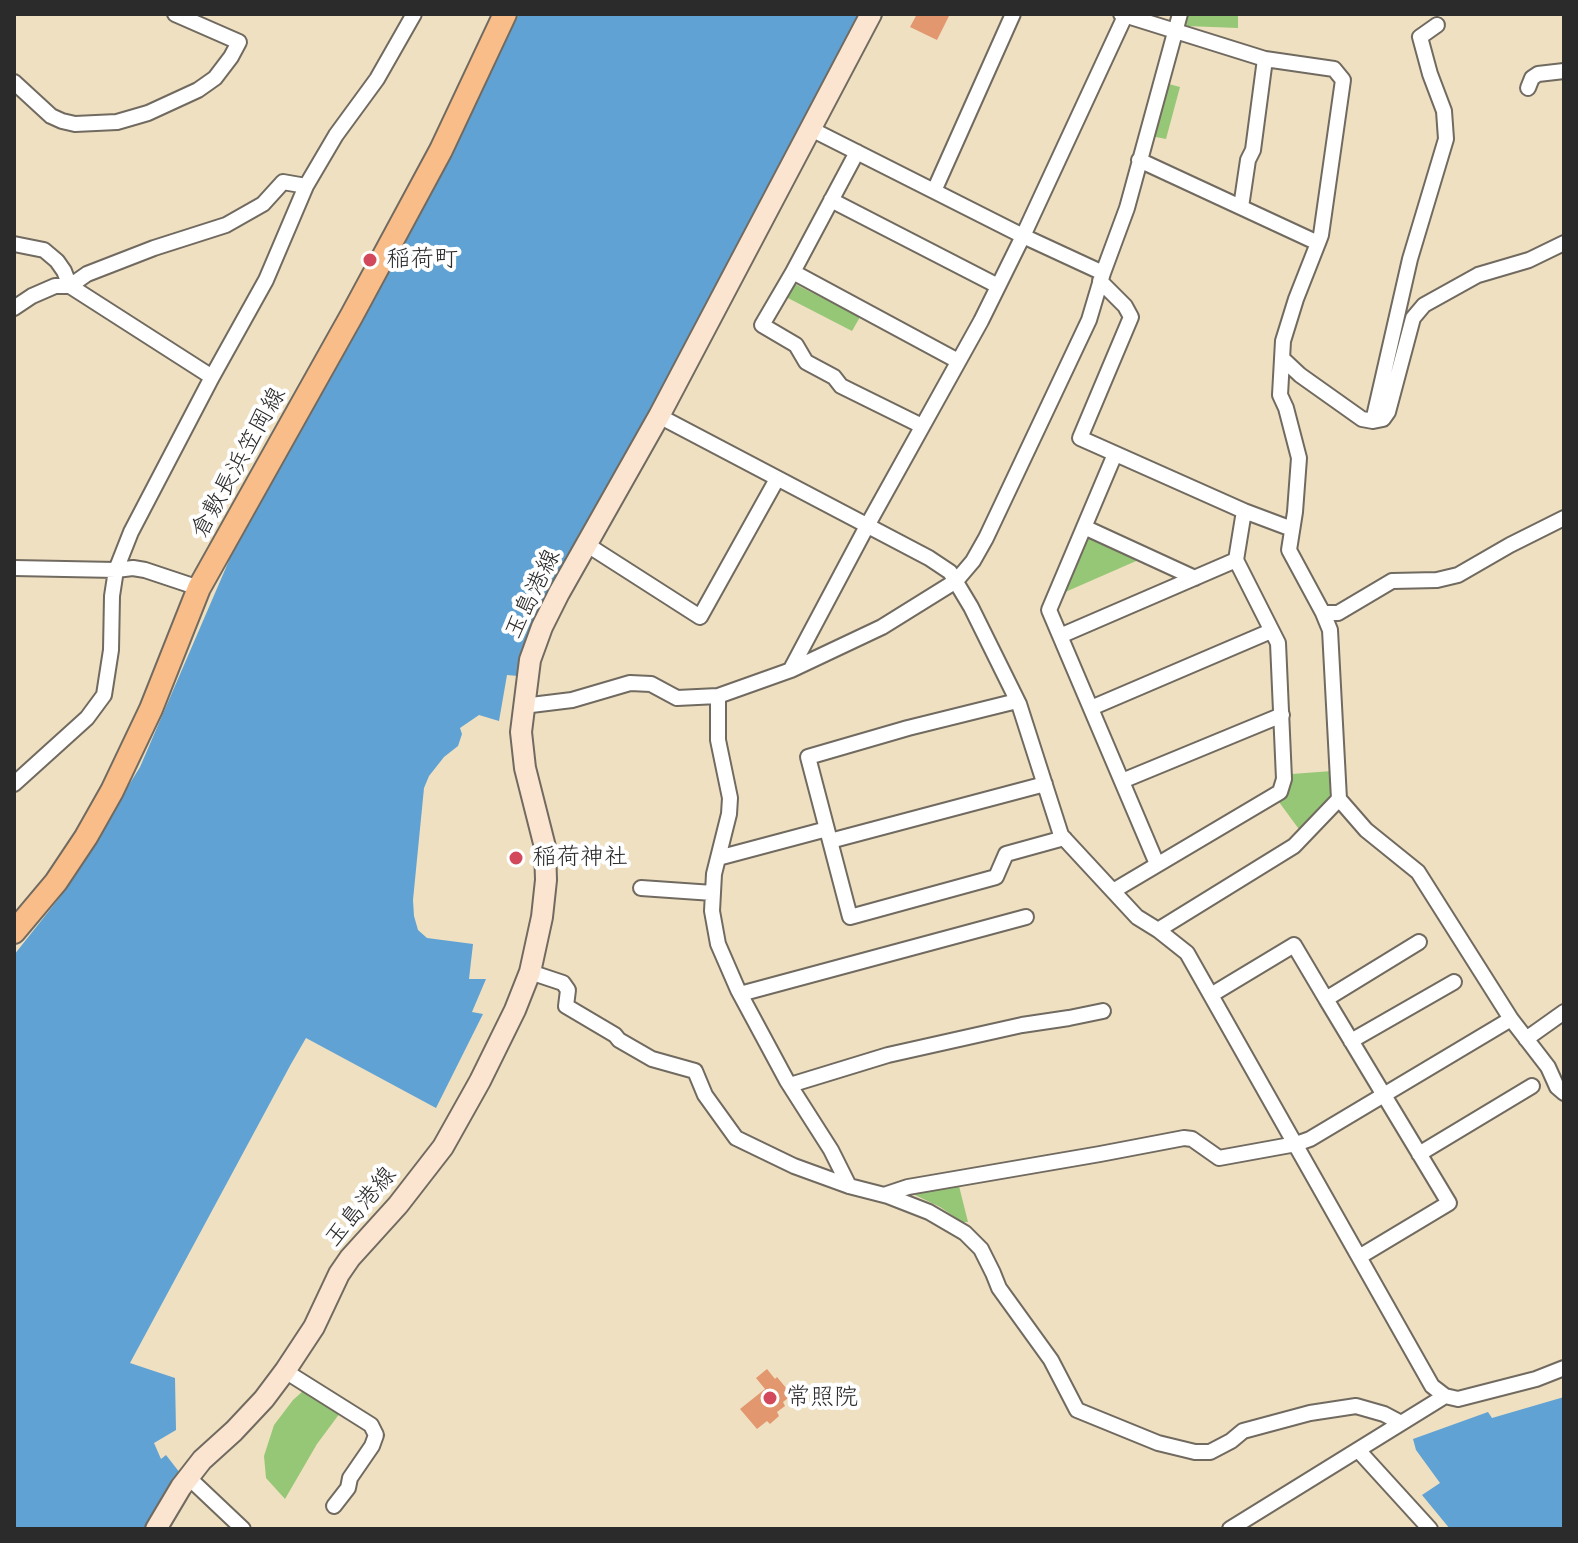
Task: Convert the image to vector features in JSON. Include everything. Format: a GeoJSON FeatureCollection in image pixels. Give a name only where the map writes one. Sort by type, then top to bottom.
{"type":"FeatureCollection","features":[{"type":"Feature","properties":{"kind":"main road","name":"倉敷長浜笠岡線"},"geometry":{"type":"LineString","coordinates":[[16,927],[56,882],[112,791],[151,709],[199,588],[441,150],[505,14]]}},
{"type":"Feature","properties":{"kind":"main road","name":"玉島港線"},"geometry":{"type":"LineString","coordinates":[[156,1529],[202,1460],[264,1399],[314,1327],[350,1258],[398,1205],[443,1147],[515,1010],[530,972],[546,880],[545,847],[525,768],[521,732],[530,660],[542,627],[659,416],[871,14]]}},
{"type":"Feature","properties":{"kind":"street"},"geometry":{"type":"LineString","coordinates":[[14,82],[51,116],[75,124],[117,122],[148,113],[198,90],[215,78],[239,42],[175,14]]}},
{"type":"Feature","properties":{"kind":"street"},"geometry":{"type":"LineString","coordinates":[[14,784],[87,718],[104,695],[111,650],[116,570],[131,532],[266,280],[306,186],[336,135],[377,79],[414,14]]}},
{"type":"Feature","properties":{"kind":"street"},"geometry":{"type":"LineString","coordinates":[[934,191],[1013,14]]}},
{"type":"Feature","properties":{"kind":"street"},"geometry":{"type":"LineString","coordinates":[[791,670],[998,286],[1124,14],[1265,59],[1334,69],[1343,80],[1321,235],[1283,341],[1280,395],[1299,458],[1289,550],[1330,630],[1339,799],[1366,830],[1418,872],[1511,1019],[1564,1093]]}},
{"type":"Feature","properties":{"kind":"street"},"geometry":{"type":"LineString","coordinates":[[523,706],[572,700],[630,683],[651,684],[677,698],[718,696],[791,670],[882,627],[956,581],[973,561],[986,538],[1089,320],[1127,208],[1180,14]]}},
{"type":"Feature","properties":{"kind":"street"},"geometry":{"type":"LineString","coordinates":[[1373,421],[1410,259],[1446,139],[1444,111],[1420,37],[1437,25]]}},
{"type":"Feature","properties":{"kind":"street"},"geometry":{"type":"LineString","coordinates":[[1241,207],[1248,160],[1253,150],[1265,59]]}},
{"type":"Feature","properties":{"kind":"street"},"geometry":{"type":"LineString","coordinates":[[1528,88],[1532,78],[1538,74],[1564,71]]}},
{"type":"Feature","properties":{"kind":"street"},"geometry":{"type":"LineString","coordinates":[[811,129],[1102,277],[1131,317],[1080,438],[1292,529]]}},
{"type":"Feature","properties":{"kind":"street"},"geometry":{"type":"LineString","coordinates":[[857,152],[762,325],[796,345],[806,362],[834,377],[841,386],[922,426]]}},
{"type":"Feature","properties":{"kind":"street"},"geometry":{"type":"LineString","coordinates":[[1139,160],[1318,243]]}},
{"type":"Feature","properties":{"kind":"street"},"geometry":{"type":"LineString","coordinates":[[14,308],[55,286],[70,286],[87,274],[226,225],[263,204],[283,182],[306,186]]}},
{"type":"Feature","properties":{"kind":"street"},"geometry":{"type":"LineString","coordinates":[[831,200],[998,286]]}},
{"type":"Feature","properties":{"kind":"street"},"geometry":{"type":"LineString","coordinates":[[1283,359],[1300,375],[1362,419],[1383,419],[1388,412],[1413,318],[1424,305],[1478,275],[1529,260],[1564,243]]}},
{"type":"Feature","properties":{"kind":"street"},"geometry":{"type":"LineString","coordinates":[[14,244],[44,250],[57,261],[70,286],[212,377]]}},
{"type":"Feature","properties":{"kind":"street"},"geometry":{"type":"LineString","coordinates":[[793,272],[958,361]]}},
{"type":"Feature","properties":{"kind":"street"},"geometry":{"type":"LineString","coordinates":[[659,416],[929,558],[950,572],[1017,701],[1061,835],[1137,917],[1187,953],[1432,1386],[1445,1396],[1458,1399],[1536,1379],[1564,1368]]}},
{"type":"Feature","properties":{"kind":"street"},"geometry":{"type":"LineString","coordinates":[[1115,454],[1049,610],[1157,864]]}},
{"type":"Feature","properties":{"kind":"street"},"geometry":{"type":"LineString","coordinates":[[586,544],[700,617],[777,479]]}},
{"type":"Feature","properties":{"kind":"street"},"geometry":{"type":"LineString","coordinates":[[1113,891],[1280,792],[1284,779],[1278,643],[1236,560],[1244,511]]}},
{"type":"Feature","properties":{"kind":"street"},"geometry":{"type":"LineString","coordinates":[[1323,613],[1338,613],[1392,581],[1437,580],[1458,575],[1564,518]]}},
{"type":"Feature","properties":{"kind":"street"},"geometry":{"type":"LineString","coordinates":[[1084,527],[1195,578]]}},
{"type":"Feature","properties":{"kind":"street"},"geometry":{"type":"LineString","coordinates":[[1060,636],[1236,560]]}},
{"type":"Feature","properties":{"kind":"street"},"geometry":{"type":"LineString","coordinates":[[14,568],[133,568],[199,588]]}},
{"type":"Feature","properties":{"kind":"street"},"geometry":{"type":"LineString","coordinates":[[1091,708],[1271,631]]}},
{"type":"Feature","properties":{"kind":"street"},"geometry":{"type":"LineString","coordinates":[[718,696],[718,740],[730,798],[713,893],[712,911],[718,944],[740,994],[849,1186]]}},
{"type":"Feature","properties":{"kind":"street"},"geometry":{"type":"LineString","coordinates":[[1017,701],[808,757],[850,917],[996,877],[1006,854],[1064,838]]}},
{"type":"Feature","properties":{"kind":"street"},"geometry":{"type":"LineString","coordinates":[[1122,781],[1282,715]]}},
{"type":"Feature","properties":{"kind":"street"},"geometry":{"type":"LineString","coordinates":[[718,858],[1045,784]]}},
{"type":"Feature","properties":{"kind":"street"},"geometry":{"type":"LineString","coordinates":[[1158,930],[1294,846],[1339,799]]}},
{"type":"Feature","properties":{"kind":"street"},"geometry":{"type":"LineString","coordinates":[[641,888],[713,893]]}},
{"type":"Feature","properties":{"kind":"street"},"geometry":{"type":"LineString","coordinates":[[740,994],[1026,917]]}},
{"type":"Feature","properties":{"kind":"street"},"geometry":{"type":"LineString","coordinates":[[1326,999],[1419,942]]}},
{"type":"Feature","properties":{"kind":"street"},"geometry":{"type":"LineString","coordinates":[[1211,995],[1294,945],[1449,1203],[1359,1257]]}},
{"type":"Feature","properties":{"kind":"street"},"geometry":{"type":"LineString","coordinates":[[530,972],[563,983],[568,990],[566,1006],[619,1040],[652,1059],[695,1071],[705,1095],[736,1138],[794,1166],[929,1212],[965,1233],[981,1249],[999,1288],[1051,1360],[1077,1410],[1158,1443],[1195,1452],[1210,1452],[1243,1431],[1345,1407],[1369,1408],[1401,1423]]}},
{"type":"Feature","properties":{"kind":"street"},"geometry":{"type":"LineString","coordinates":[[1351,1041],[1454,982]]}},
{"type":"Feature","properties":{"kind":"street"},"geometry":{"type":"LineString","coordinates":[[790,1085],[888,1055],[1022,1025],[1103,1011]]}},
{"type":"Feature","properties":{"kind":"street"},"geometry":{"type":"LineString","coordinates":[[1526,1039],[1564,1012]]}},
{"type":"Feature","properties":{"kind":"street"},"geometry":{"type":"LineString","coordinates":[[884,1195],[908,1187],[1184,1138],[1192,1139],[1219,1158],[1296,1144],[1310,1139],[1511,1019]]}},
{"type":"Feature","properties":{"kind":"street"},"geometry":{"type":"LineString","coordinates":[[1419,1154],[1532,1086]]}},
{"type":"Feature","properties":{"kind":"street"},"geometry":{"type":"LineString","coordinates":[[285,1371],[371,1425],[376,1435],[350,1478],[348,1488],[334,1506]]}},
{"type":"Feature","properties":{"kind":"street"},"geometry":{"type":"LineString","coordinates":[[1230,1529],[1445,1396]]}},
{"type":"Feature","properties":{"kind":"street"},"geometry":{"type":"LineString","coordinates":[[1358,1450],[1430,1529]]}},
{"type":"Feature","properties":{"kind":"street"},"geometry":{"type":"LineString","coordinates":[[188,1477],[243,1529]]}},
{"type":"Feature","properties":{"kind":"green space"},"geometry":{"type":"Polygon","coordinates":[[[1188,14],[1238,14],[1238,28],[1186,26],[1188,14]]]}},
{"type":"Feature","properties":{"kind":"green space"},"geometry":{"type":"Polygon","coordinates":[[[1165,83],[1180,87],[1166,139],[1151,136],[1165,83]]]}},
{"type":"Feature","properties":{"kind":"green space"},"geometry":{"type":"Polygon","coordinates":[[[793,283],[860,317],[852,331],[786,297],[793,283]]]}},
{"type":"Feature","properties":{"kind":"green space"},"geometry":{"type":"Polygon","coordinates":[[[1093,537],[1143,558],[1063,593],[1085,539],[1093,537]]]}},
{"type":"Feature","properties":{"kind":"green space"},"geometry":{"type":"Polygon","coordinates":[[[1332,771],[1334,799],[1301,832],[1279,802],[1292,780],[1292,774],[1332,771]]]}},
{"type":"Feature","properties":{"kind":"green space"},"geometry":{"type":"Polygon","coordinates":[[[959,1186],[968,1222],[962,1222],[913,1194],[959,1186]]]}},
{"type":"Feature","properties":{"kind":"green space"},"geometry":{"type":"Polygon","coordinates":[[[303,1391],[340,1413],[317,1444],[285,1499],[266,1478],[264,1456],[274,1425],[303,1391]]]}},
{"type":"Feature","properties":{"kind":"water"},"geometry":{"type":"Polygon","coordinates":[[[519,14],[859,14],[604,496],[518,676],[507,675],[499,721],[479,715],[460,728],[462,734],[458,746],[444,757],[424,788],[413,900],[418,930],[427,938],[473,944],[469,979],[486,979],[472,1012],[483,1014],[436,1108],[306,1038],[130,1363],[175,1378],[176,1430],[154,1443],[161,1459],[166,1455],[180,1473],[146,1529],[14,1529],[14,955],[60,897],[140,767],[234,549],[483,89],[519,14]]]}},
{"type":"Feature","properties":{"kind":"water"},"geometry":{"type":"Polygon","coordinates":[[[1564,1397],[1564,1529],[1450,1529],[1422,1495],[1440,1483],[1416,1450],[1413,1439],[1488,1412],[1492,1418],[1564,1397]]]}},
{"type":"Feature","properties":{"kind":"building"},"geometry":{"type":"Polygon","coordinates":[[[917,14],[950,14],[937,40],[910,27],[917,14]]]}},
{"type":"Feature","properties":{"kind":"building","name":"常照院"},"geometry":{"type":"Polygon","coordinates":[[[767,1369],[792,1395],[783,1402],[785,1406],[777,1412],[779,1416],[757,1429],[740,1409],[765,1389],[756,1378],[767,1369]]]}},
{"type":"Feature","properties":{"kind":"place","name":"稲荷町"},"geometry":{"type":"Point","coordinates":[370,260]}},
{"type":"Feature","properties":{"kind":"place","name":"稲荷神社"},"geometry":{"type":"Point","coordinates":[516,858]}},
{"type":"Feature","properties":{"kind":"place","name":"常照院"},"geometry":{"type":"Point","coordinates":[770,1398]}}]}
